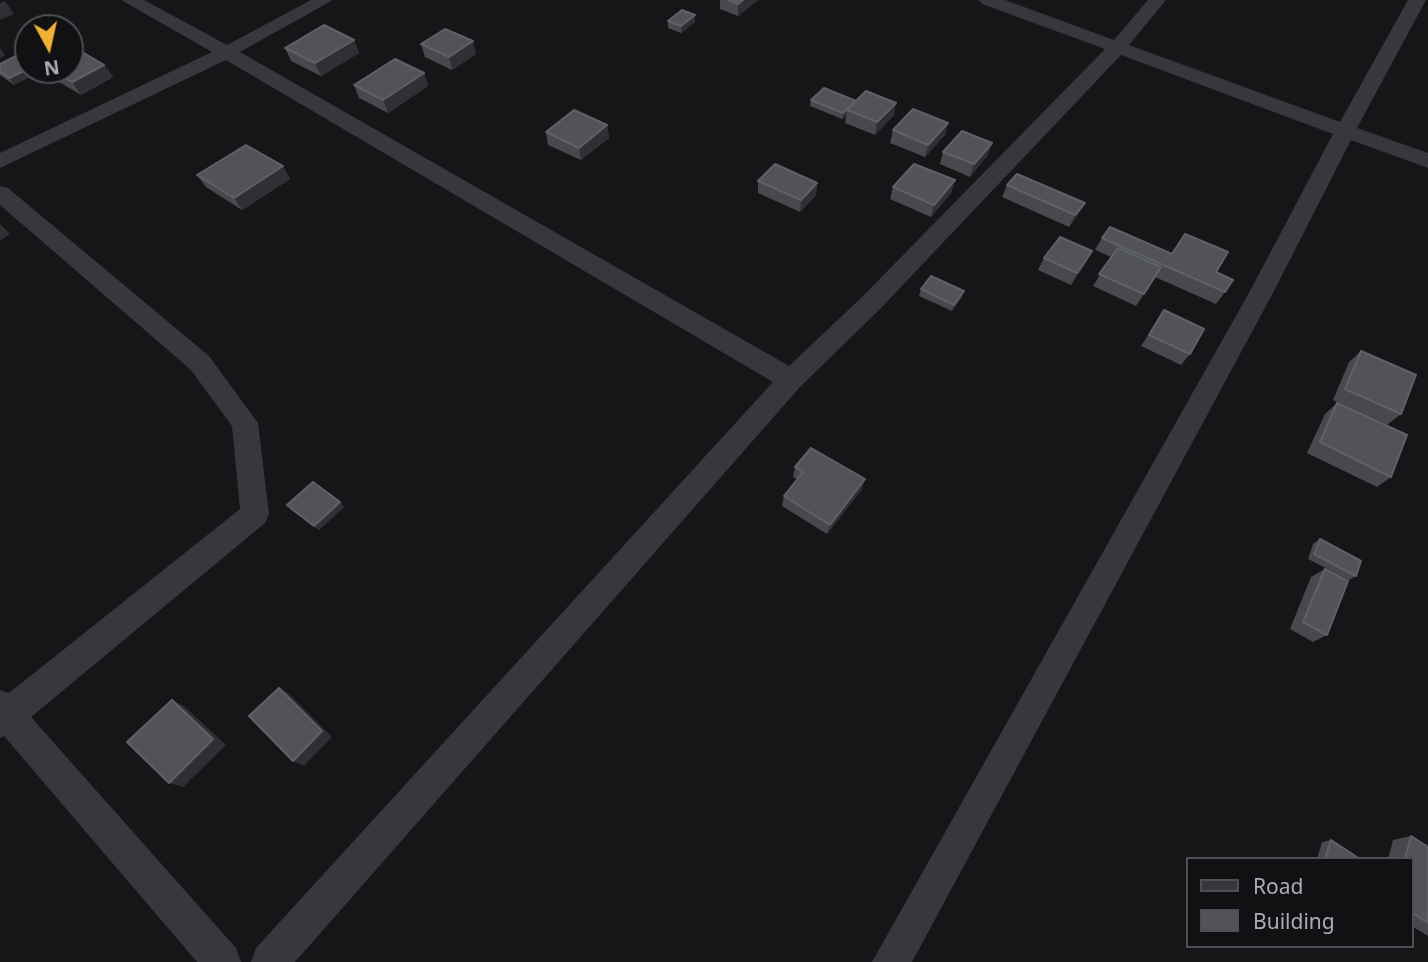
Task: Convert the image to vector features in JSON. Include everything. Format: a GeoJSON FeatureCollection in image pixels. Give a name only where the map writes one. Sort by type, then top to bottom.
{"type":"FeatureCollection","features":[{"type":"Feature","properties":{"kind":"street"},"geometry":{"type":"LineString","coordinates":[[130,0],[791,380]]}},
{"type":"Feature","properties":{"kind":"street"},"geometry":{"type":"LineString","coordinates":[[0,161],[225,53],[324,0]]}},
{"type":"Feature","properties":{"kind":"street"},"geometry":{"type":"LineString","coordinates":[[988,0],[1428,161]]}},
{"type":"Feature","properties":{"kind":"street"},"geometry":{"type":"LineString","coordinates":[[270,962],[791,380],[872,302],[1117,48],[1157,0]]}},
{"type":"Feature","properties":{"kind":"street"},"geometry":{"type":"LineString","coordinates":[[891,962],[1262,291],[1417,0]]}},
{"type":"Feature","properties":{"kind":"street"},"geometry":{"type":"LineString","coordinates":[[0,192],[200,363],[244,423],[255,514],[2,714],[220,961]]}},
{"type":"Feature","properties":{"kind":"building"},"geometry":{"type":"Polygon","coordinates":[[[682,10],[695,15],[681,26],[668,21],[682,10]]]}},
{"type":"Feature","properties":{"kind":"building"},"geometry":{"type":"Polygon","coordinates":[[[324,25],[354,40],[315,63],[285,48],[324,25]]]}},
{"type":"Feature","properties":{"kind":"building"},"geometry":{"type":"Polygon","coordinates":[[[445,29],[473,41],[449,57],[421,44],[445,29]]]}},
{"type":"Feature","properties":{"kind":"building"},"geometry":{"type":"Polygon","coordinates":[[[84,53],[104,65],[84,76],[84,53]]]}},
{"type":"Feature","properties":{"kind":"building"},"geometry":{"type":"Polygon","coordinates":[[[14,57],[14,76],[9,78],[0,72],[0,64],[14,57]]]}},
{"type":"Feature","properties":{"kind":"building"},"geometry":{"type":"Polygon","coordinates":[[[395,59],[424,73],[383,100],[354,85],[395,59]]]}},
{"type":"Feature","properties":{"kind":"building"},"geometry":{"type":"Polygon","coordinates":[[[824,88],[856,101],[843,113],[811,100],[824,88]]]}},
{"type":"Feature","properties":{"kind":"building"},"geometry":{"type":"Polygon","coordinates":[[[866,91],[896,103],[877,122],[847,110],[866,91]]]}},
{"type":"Feature","properties":{"kind":"building"},"geometry":{"type":"Polygon","coordinates":[[[913,109],[948,123],[928,145],[893,130],[913,109]]]}},
{"type":"Feature","properties":{"kind":"building"},"geometry":{"type":"Polygon","coordinates":[[[574,110],[607,125],[579,148],[546,132],[574,110]]]}},
{"type":"Feature","properties":{"kind":"building"},"geometry":{"type":"Polygon","coordinates":[[[962,131],[992,143],[974,164],[943,152],[962,131]]]}},
{"type":"Feature","properties":{"kind":"building"},"geometry":{"type":"Polygon","coordinates":[[[246,145],[283,166],[234,198],[197,175],[246,145]]]}},
{"type":"Feature","properties":{"kind":"building"},"geometry":{"type":"Polygon","coordinates":[[[775,164],[817,183],[801,200],[758,181],[775,164]]]}},
{"type":"Feature","properties":{"kind":"building"},"geometry":{"type":"Polygon","coordinates":[[[914,164],[955,180],[934,205],[893,187],[914,164]]]}},
{"type":"Feature","properties":{"kind":"building"},"geometry":{"type":"Polygon","coordinates":[[[1017,174],[1085,203],[1075,215],[1007,185],[1017,174]]]}},
{"type":"Feature","properties":{"kind":"building"},"geometry":{"type":"Polygon","coordinates":[[[1110,227],[1172,254],[1185,234],[1228,252],[1216,272],[1233,280],[1225,292],[1102,238],[1110,227]]]}},
{"type":"Feature","properties":{"kind":"building"},"geometry":{"type":"Polygon","coordinates":[[[1060,237],[1092,251],[1077,273],[1044,258],[1060,237]]]}},
{"type":"Feature","properties":{"kind":"building"},"geometry":{"type":"Polygon","coordinates":[[[1118,248],[1161,267],[1144,294],[1099,274],[1118,248]]]}},
{"type":"Feature","properties":{"kind":"building"},"geometry":{"type":"Polygon","coordinates":[[[931,276],[964,291],[954,305],[921,289],[931,276]]]}},
{"type":"Feature","properties":{"kind":"building"},"geometry":{"type":"Polygon","coordinates":[[[1164,310],[1204,329],[1190,354],[1149,335],[1164,310]]]}},
{"type":"Feature","properties":{"kind":"building"},"geometry":{"type":"Polygon","coordinates":[[[1361,351],[1416,375],[1401,414],[1345,389],[1361,351]]]}},
{"type":"Feature","properties":{"kind":"building"},"geometry":{"type":"Polygon","coordinates":[[[1337,403],[1407,435],[1391,477],[1320,442],[1337,403]]]}},
{"type":"Feature","properties":{"kind":"building"},"geometry":{"type":"Polygon","coordinates":[[[811,448],[865,479],[830,525],[784,496],[803,472],[795,467],[811,448]]]}},
{"type":"Feature","properties":{"kind":"building"},"geometry":{"type":"Polygon","coordinates":[[[313,482],[340,502],[314,526],[287,505],[313,482]]]}},
{"type":"Feature","properties":{"kind":"building"},"geometry":{"type":"Polygon","coordinates":[[[1320,539],[1361,561],[1356,576],[1314,554],[1320,539]]]}},
{"type":"Feature","properties":{"kind":"building"},"geometry":{"type":"Polygon","coordinates":[[[1325,569],[1348,581],[1327,635],[1303,622],[1325,569]]]}},
{"type":"Feature","properties":{"kind":"building"},"geometry":{"type":"Polygon","coordinates":[[[279,688],[322,731],[293,761],[249,716],[279,688]]]}},
{"type":"Feature","properties":{"kind":"building"},"geometry":{"type":"Polygon","coordinates":[[[172,700],[213,739],[169,783],[127,742],[172,700]]]}},
{"type":"Feature","properties":{"kind":"building"},"geometry":{"type":"Polygon","coordinates":[[[1411,836],[1428,847],[1428,923],[1414,914],[1414,857],[1406,857],[1411,836]]]}},
{"type":"Feature","properties":{"kind":"building"},"geometry":{"type":"Polygon","coordinates":[[[1331,840],[1357,857],[1326,857],[1331,840]]]}}]}
